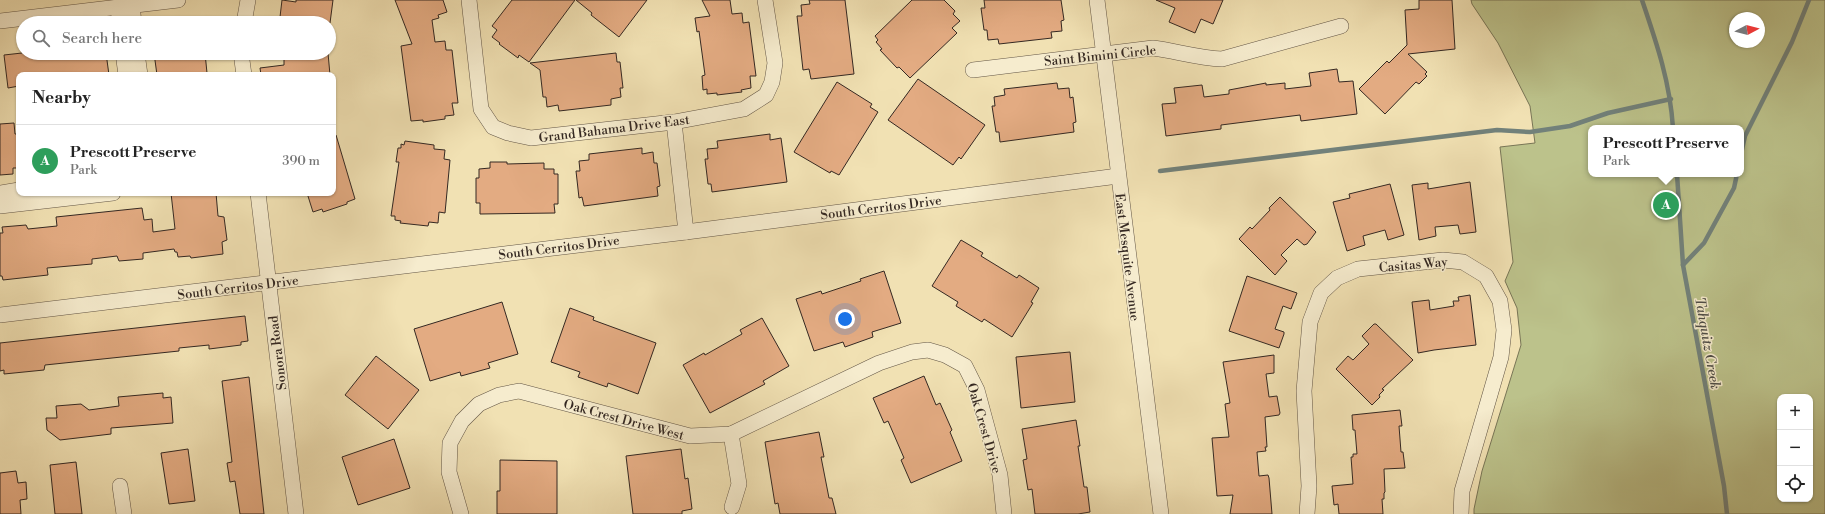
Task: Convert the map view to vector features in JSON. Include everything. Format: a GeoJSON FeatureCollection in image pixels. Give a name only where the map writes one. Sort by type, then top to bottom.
{"type":"FeatureCollection","features":[{"type":"Feature","properties":{"kind":"street"},"geometry":{"type":"LineString","coordinates":[[42,16],[147,2],[178,0]]}},
{"type":"Feature","properties":{"kind":"street"},"geometry":{"type":"LineString","coordinates":[[245,16],[248,0]]}},
{"type":"Feature","properties":{"kind":"street","name":"Grand Bahama Drive East"},"geometry":{"type":"LineString","coordinates":[[469,0],[481,109],[493,127],[508,134],[531,138],[674,122],[744,109],[766,95],[772,82],[775,63],[765,0]]}},
{"type":"Feature","properties":{"kind":"street","name":"East Mesquite Avenue"},"geometry":{"type":"LineString","coordinates":[[1097,0],[1161,514]]}},
{"type":"Feature","properties":{"kind":"street"},"geometry":{"type":"LineString","coordinates":[[122,16],[125,6]]}},
{"type":"Feature","properties":{"kind":"street"},"geometry":{"type":"LineString","coordinates":[[125,6],[130,16]]}},
{"type":"Feature","properties":{"kind":"street"},"geometry":{"type":"LineString","coordinates":[[0,21],[16,19]]}},
{"type":"Feature","properties":{"kind":"street","name":"Saint Bimini Circle"},"geometry":{"type":"LineString","coordinates":[[973,70],[1153,48],[1203,58],[1222,59],[1341,26]]}},
{"type":"Feature","properties":{"kind":"street"},"geometry":{"type":"LineString","coordinates":[[124,60],[126,72]]}},
{"type":"Feature","properties":{"kind":"street"},"geometry":{"type":"LineString","coordinates":[[138,60],[140,72]]}},
{"type":"Feature","properties":{"kind":"street"},"geometry":{"type":"LineString","coordinates":[[242,60],[244,72]]}},
{"type":"Feature","properties":{"kind":"street"},"geometry":{"type":"LineString","coordinates":[[674,122],[686,232]]}},
{"type":"Feature","properties":{"kind":"street","name":"South Cerritos Drive"},"geometry":{"type":"LineString","coordinates":[[0,315],[686,232],[1118,176]]}},
{"type":"Feature","properties":{"kind":"street"},"geometry":{"type":"LineString","coordinates":[[0,193],[16,190]]}},
{"type":"Feature","properties":{"kind":"street"},"geometry":{"type":"LineString","coordinates":[[0,206],[87,196]]}},
{"type":"Feature","properties":{"kind":"street","name":"Sonora Road"},"geometry":{"type":"LineString","coordinates":[[258,196],[296,514]]}},
{"type":"Feature","properties":{"kind":"street","name":"Casitas Way"},"geometry":{"type":"LineString","coordinates":[[1307,514],[1308,486],[1304,391],[1310,322],[1321,293],[1337,278],[1358,269],[1443,260],[1463,262],[1486,276],[1500,301],[1504,330],[1501,357],[1462,491],[1460,514]]}},
{"type":"Feature","properties":{"kind":"street","name":"Oak Crest Drive West"},"geometry":{"type":"LineString","coordinates":[[461,514],[449,472],[450,443],[462,421],[479,404],[499,395],[519,392],[690,436],[731,434],[879,363],[912,352],[928,350],[945,355]]}},
{"type":"Feature","properties":{"kind":"street","name":"Oak Crest Drive"},"geometry":{"type":"LineString","coordinates":[[945,355],[965,366],[977,390],[1000,475],[1004,514]]}},
{"type":"Feature","properties":{"kind":"street"},"geometry":{"type":"LineString","coordinates":[[731,434],[739,484],[732,507]]}},
{"type":"Feature","properties":{"kind":"street"},"geometry":{"type":"LineString","coordinates":[[120,486],[124,514]]}},
{"type":"Feature","properties":{"kind":"green space"},"geometry":{"type":"Polygon","coordinates":[[[1471,0],[1825,0],[1825,514],[1474,514],[1482,471],[1521,345],[1517,308],[1505,281],[1513,262],[1500,147],[1535,143],[1530,106],[1498,43],[1472,4],[1471,0]]]}},
{"type":"Feature","properties":{"kind":"building"},"geometry":{"type":"Polygon","coordinates":[[[282,0],[296,2],[296,0],[333,0],[331,16],[280,16],[282,0]]]}},
{"type":"Feature","properties":{"kind":"building"},"geometry":{"type":"Polygon","coordinates":[[[395,0],[443,0],[447,12],[438,15],[439,18],[432,20],[435,42],[445,41],[446,50],[452,50],[458,103],[452,103],[454,115],[445,116],[445,119],[423,122],[423,120],[411,121],[401,46],[412,44],[395,0]]]}},
{"type":"Feature","properties":{"kind":"building"},"geometry":{"type":"Polygon","coordinates":[[[512,0],[575,0],[529,62],[519,55],[518,58],[492,37],[497,30],[492,26],[512,0]]]}},
{"type":"Feature","properties":{"kind":"building"},"geometry":{"type":"Polygon","coordinates":[[[576,0],[647,0],[619,37],[591,15],[592,13],[576,0]]]}},
{"type":"Feature","properties":{"kind":"building"},"geometry":{"type":"Polygon","coordinates":[[[702,0],[730,0],[732,14],[742,13],[743,23],[749,22],[756,76],[750,76],[751,88],[741,90],[742,92],[717,95],[717,93],[707,94],[707,89],[703,90],[702,76],[705,75],[699,31],[697,32],[695,18],[710,16],[702,0]]]}},
{"type":"Feature","properties":{"kind":"building"},"geometry":{"type":"Polygon","coordinates":[[[809,0],[845,0],[854,74],[811,79],[809,69],[803,70],[797,16],[802,16],[801,5],[810,4],[809,0]]]}},
{"type":"Feature","properties":{"kind":"building"},"geometry":{"type":"Polygon","coordinates":[[[912,0],[944,0],[955,11],[953,14],[960,21],[952,28],[957,33],[910,78],[899,67],[897,68],[880,50],[882,49],[876,42],[878,40],[875,36],[912,0]]]}},
{"type":"Feature","properties":{"kind":"building"},"geometry":{"type":"Polygon","coordinates":[[[984,0],[1061,0],[1064,20],[1061,21],[1062,31],[1051,32],[1052,38],[999,44],[998,39],[988,40],[987,30],[984,30],[981,8],[985,8],[984,0]]]}},
{"type":"Feature","properties":{"kind":"building"},"geometry":{"type":"Polygon","coordinates":[[[1156,0],[1223,0],[1213,24],[1201,19],[1195,33],[1169,22],[1175,8],[1156,0]]]}},
{"type":"Feature","properties":{"kind":"building"},"geometry":{"type":"Polygon","coordinates":[[[1419,0],[1452,0],[1455,49],[1408,54],[1427,72],[1425,74],[1427,76],[1419,84],[1416,82],[1385,114],[1359,89],[1387,61],[1389,63],[1407,45],[1405,10],[1419,9],[1419,0]]]}},
{"type":"Feature","properties":{"kind":"building"},"geometry":{"type":"Polygon","coordinates":[[[616,53],[617,62],[620,62],[623,88],[620,88],[621,97],[611,99],[611,105],[559,111],[558,105],[547,107],[546,97],[543,97],[540,70],[530,63],[616,53]]]}},
{"type":"Feature","properties":{"kind":"building"},"geometry":{"type":"Polygon","coordinates":[[[16,54],[16,60],[107,60],[109,72],[16,72],[16,87],[8,88],[4,55],[16,54]]]}},
{"type":"Feature","properties":{"kind":"building"},"geometry":{"type":"Polygon","coordinates":[[[155,60],[206,60],[207,72],[157,72],[155,60]]]}},
{"type":"Feature","properties":{"kind":"building"},"geometry":{"type":"Polygon","coordinates":[[[284,60],[329,60],[330,72],[261,72],[260,68],[284,65],[284,60]]]}},
{"type":"Feature","properties":{"kind":"building"},"geometry":{"type":"Polygon","coordinates":[[[1337,69],[1339,82],[1353,81],[1357,114],[1301,121],[1300,115],[1221,125],[1221,129],[1166,136],[1162,104],[1176,103],[1174,88],[1202,85],[1204,97],[1229,94],[1229,90],[1266,83],[1266,85],[1285,83],[1285,89],[1311,86],[1309,73],[1337,69]]]}},
{"type":"Feature","properties":{"kind":"building"},"geometry":{"type":"Polygon","coordinates":[[[918,79],[985,125],[961,159],[959,157],[953,165],[888,120],[918,79]]]}},
{"type":"Feature","properties":{"kind":"building"},"geometry":{"type":"Polygon","coordinates":[[[837,82],[872,104],[870,107],[878,112],[839,175],[831,171],[830,173],[794,152],[837,82]]]}},
{"type":"Feature","properties":{"kind":"building"},"geometry":{"type":"Polygon","coordinates":[[[1057,83],[1058,89],[1069,88],[1070,98],[1073,97],[1076,122],[1073,123],[1074,132],[1000,142],[999,132],[996,132],[992,106],[995,106],[994,97],[1005,95],[1004,89],[1057,83]]]}},
{"type":"Feature","properties":{"kind":"building"},"geometry":{"type":"Polygon","coordinates":[[[14,123],[16,134],[16,168],[13,168],[13,174],[0,175],[0,124],[14,123]]]}},
{"type":"Feature","properties":{"kind":"building"},"geometry":{"type":"Polygon","coordinates":[[[770,134],[770,140],[781,138],[787,182],[712,192],[711,184],[708,184],[705,159],[708,159],[707,149],[718,148],[717,141],[770,134]]]}},
{"type":"Feature","properties":{"kind":"building"},"geometry":{"type":"Polygon","coordinates":[[[336,135],[355,199],[347,202],[347,204],[323,212],[322,209],[313,212],[308,196],[336,196],[336,135]]]}},
{"type":"Feature","properties":{"kind":"building"},"geometry":{"type":"Polygon","coordinates":[[[405,141],[434,145],[434,149],[445,150],[444,159],[450,160],[445,213],[439,212],[438,223],[429,222],[428,226],[400,223],[401,221],[395,220],[395,216],[391,216],[399,162],[396,162],[398,148],[401,148],[401,144],[404,145],[405,141]]]}},
{"type":"Feature","properties":{"kind":"building"},"geometry":{"type":"Polygon","coordinates":[[[642,148],[642,154],[653,152],[654,163],[657,163],[660,186],[657,187],[658,196],[584,206],[582,197],[579,198],[576,171],[580,171],[579,161],[589,160],[589,154],[642,148]]]}},
{"type":"Feature","properties":{"kind":"building"},"geometry":{"type":"Polygon","coordinates":[[[490,162],[507,162],[507,164],[544,163],[544,169],[554,169],[554,174],[558,174],[558,204],[554,204],[555,213],[480,214],[480,203],[476,203],[476,178],[479,178],[479,169],[490,168],[490,162]]]}},
{"type":"Feature","properties":{"kind":"building"},"geometry":{"type":"Polygon","coordinates":[[[1470,182],[1476,232],[1460,234],[1458,225],[1435,227],[1436,236],[1419,240],[1412,185],[1428,183],[1428,189],[1470,182]]]}},
{"type":"Feature","properties":{"kind":"building"},"geometry":{"type":"Polygon","coordinates":[[[1390,184],[1404,235],[1388,240],[1385,230],[1363,236],[1365,245],[1347,251],[1333,202],[1350,198],[1349,194],[1390,184]]]}},
{"type":"Feature","properties":{"kind":"building"},"geometry":{"type":"Polygon","coordinates":[[[171,196],[216,196],[218,216],[224,217],[227,240],[222,242],[223,254],[191,258],[190,256],[178,257],[177,252],[175,252],[174,249],[143,253],[143,259],[119,261],[117,256],[92,259],[92,264],[47,268],[48,275],[3,280],[2,276],[0,276],[0,233],[3,233],[2,227],[26,225],[28,229],[57,226],[56,217],[142,208],[144,220],[152,219],[153,232],[175,229],[171,196]]]}},
{"type":"Feature","properties":{"kind":"building"},"geometry":{"type":"Polygon","coordinates":[[[1280,197],[1316,232],[1307,244],[1304,245],[1297,239],[1281,255],[1287,261],[1275,275],[1239,239],[1250,227],[1252,229],[1280,197]]]}},
{"type":"Feature","properties":{"kind":"building"},"geometry":{"type":"Polygon","coordinates":[[[961,240],[983,253],[981,256],[1017,278],[1019,275],[1039,288],[1031,302],[1033,303],[1012,337],[984,319],[982,322],[956,306],[958,302],[932,286],[961,240]]]}},
{"type":"Feature","properties":{"kind":"building"},"geometry":{"type":"Polygon","coordinates":[[[884,271],[901,323],[872,332],[873,337],[845,347],[843,342],[814,351],[796,299],[821,291],[822,294],[861,281],[860,279],[884,271]]]}},
{"type":"Feature","properties":{"kind":"building"},"geometry":{"type":"Polygon","coordinates":[[[1247,276],[1297,293],[1291,309],[1283,306],[1275,329],[1284,332],[1279,348],[1229,331],[1247,276]]]}},
{"type":"Feature","properties":{"kind":"building"},"geometry":{"type":"Polygon","coordinates":[[[1470,295],[1476,345],[1418,353],[1412,302],[1429,300],[1430,310],[1454,306],[1453,301],[1459,301],[1458,297],[1470,295]]]}},
{"type":"Feature","properties":{"kind":"building"},"geometry":{"type":"Polygon","coordinates":[[[502,302],[518,354],[488,363],[490,368],[461,376],[460,372],[430,381],[414,329],[502,302]]]}},
{"type":"Feature","properties":{"kind":"building"},"geometry":{"type":"Polygon","coordinates":[[[570,308],[594,317],[593,320],[656,343],[638,394],[608,383],[607,387],[578,377],[580,372],[551,362],[570,308]]]}},
{"type":"Feature","properties":{"kind":"building"},"geometry":{"type":"Polygon","coordinates":[[[245,316],[248,341],[241,342],[241,345],[209,349],[209,345],[179,348],[179,351],[45,365],[44,370],[4,374],[4,370],[0,371],[0,343],[245,316]]]}},
{"type":"Feature","properties":{"kind":"building"},"geometry":{"type":"Polygon","coordinates":[[[762,318],[789,366],[763,381],[765,384],[710,413],[683,365],[704,353],[705,355],[742,334],[740,330],[762,318]]]}},
{"type":"Feature","properties":{"kind":"building"},"geometry":{"type":"Polygon","coordinates":[[[1374,324],[1376,324],[1413,360],[1382,389],[1384,390],[1379,395],[1380,397],[1372,405],[1336,369],[1348,356],[1353,360],[1369,344],[1362,336],[1374,324]]]}},
{"type":"Feature","properties":{"kind":"building"},"geometry":{"type":"Polygon","coordinates":[[[1070,352],[1075,402],[1021,408],[1016,357],[1070,352]]]}},
{"type":"Feature","properties":{"kind":"building"},"geometry":{"type":"Polygon","coordinates":[[[1274,355],[1274,373],[1266,374],[1269,397],[1277,396],[1280,413],[1279,415],[1265,417],[1267,447],[1265,447],[1266,451],[1257,452],[1259,476],[1268,475],[1269,478],[1272,514],[1230,514],[1233,495],[1217,496],[1212,438],[1229,437],[1225,404],[1230,403],[1223,362],[1274,355]]]}},
{"type":"Feature","properties":{"kind":"building"},"geometry":{"type":"Polygon","coordinates":[[[376,356],[419,390],[388,429],[345,395],[376,356]]]}},
{"type":"Feature","properties":{"kind":"building"},"geometry":{"type":"Polygon","coordinates":[[[924,376],[936,405],[940,403],[952,430],[950,432],[962,461],[911,483],[901,460],[904,458],[888,421],[884,423],[873,398],[924,376]]]}},
{"type":"Feature","properties":{"kind":"building"},"geometry":{"type":"Polygon","coordinates":[[[249,377],[264,514],[240,514],[235,481],[230,482],[227,463],[232,462],[222,381],[249,377]]]}},
{"type":"Feature","properties":{"kind":"building"},"geometry":{"type":"Polygon","coordinates":[[[163,393],[163,398],[171,397],[173,423],[111,428],[111,434],[60,440],[47,430],[46,418],[57,418],[56,406],[81,404],[89,410],[119,406],[118,397],[163,393]]]}},
{"type":"Feature","properties":{"kind":"building"},"geometry":{"type":"Polygon","coordinates":[[[1400,410],[1402,426],[1399,426],[1401,452],[1403,452],[1405,468],[1384,469],[1385,492],[1384,499],[1382,499],[1383,514],[1339,514],[1338,504],[1334,505],[1332,486],[1353,484],[1351,457],[1353,457],[1353,454],[1357,454],[1352,415],[1400,410]]]}},
{"type":"Feature","properties":{"kind":"building"},"geometry":{"type":"Polygon","coordinates":[[[1076,420],[1084,487],[1087,487],[1090,512],[1078,514],[1035,514],[1032,489],[1028,490],[1023,460],[1027,459],[1022,429],[1076,420]]]}},
{"type":"Feature","properties":{"kind":"building"},"geometry":{"type":"Polygon","coordinates":[[[819,432],[824,457],[821,457],[829,498],[832,498],[836,514],[780,514],[778,503],[775,504],[765,442],[819,432]]]}},
{"type":"Feature","properties":{"kind":"building"},"geometry":{"type":"Polygon","coordinates":[[[394,439],[410,488],[358,505],[342,457],[394,439]]]}},
{"type":"Feature","properties":{"kind":"building"},"geometry":{"type":"Polygon","coordinates":[[[188,449],[195,501],[169,504],[161,453],[188,449]]]}},
{"type":"Feature","properties":{"kind":"building"},"geometry":{"type":"Polygon","coordinates":[[[681,449],[685,479],[688,478],[692,509],[682,511],[682,514],[633,514],[626,456],[681,449]]]}},
{"type":"Feature","properties":{"kind":"building"},"geometry":{"type":"Polygon","coordinates":[[[500,460],[557,461],[557,514],[497,514],[497,491],[500,491],[500,460]]]}},
{"type":"Feature","properties":{"kind":"building"},"geometry":{"type":"Polygon","coordinates":[[[76,462],[82,514],[55,514],[50,465],[76,462]]]}},
{"type":"Feature","properties":{"kind":"building"},"geometry":{"type":"Polygon","coordinates":[[[16,471],[18,483],[26,482],[27,499],[20,500],[21,514],[0,514],[0,473],[16,471]]]}},
{"type":"Feature","properties":{"kind":"waterway","name":"Tahquitz Creek"},"geometry":{"type":"LineString","coordinates":[[1642,0],[1658,48],[1666,79],[1673,125]]}},
{"type":"Feature","properties":{"kind":"waterway"},"geometry":{"type":"LineString","coordinates":[[1744,140],[1792,42],[1809,0]]}},
{"type":"Feature","properties":{"kind":"waterway"},"geometry":{"type":"LineString","coordinates":[[1160,171],[1497,130],[1530,132],[1570,126],[1608,113],[1671,99]]}},
{"type":"Feature","properties":{"kind":"waterway","name":"Tahquitz Creek"},"geometry":{"type":"LineString","coordinates":[[1677,177],[1683,265],[1724,486],[1727,514]]}},
{"type":"Feature","properties":{"kind":"waterway"},"geometry":{"type":"LineString","coordinates":[[1683,265],[1704,243],[1734,188],[1736,177]]}},
{"type":"Feature","properties":{"kind":"place","name":"Prescott Preserve"},"geometry":{"type":"Point","coordinates":[1666,205]}}]}
